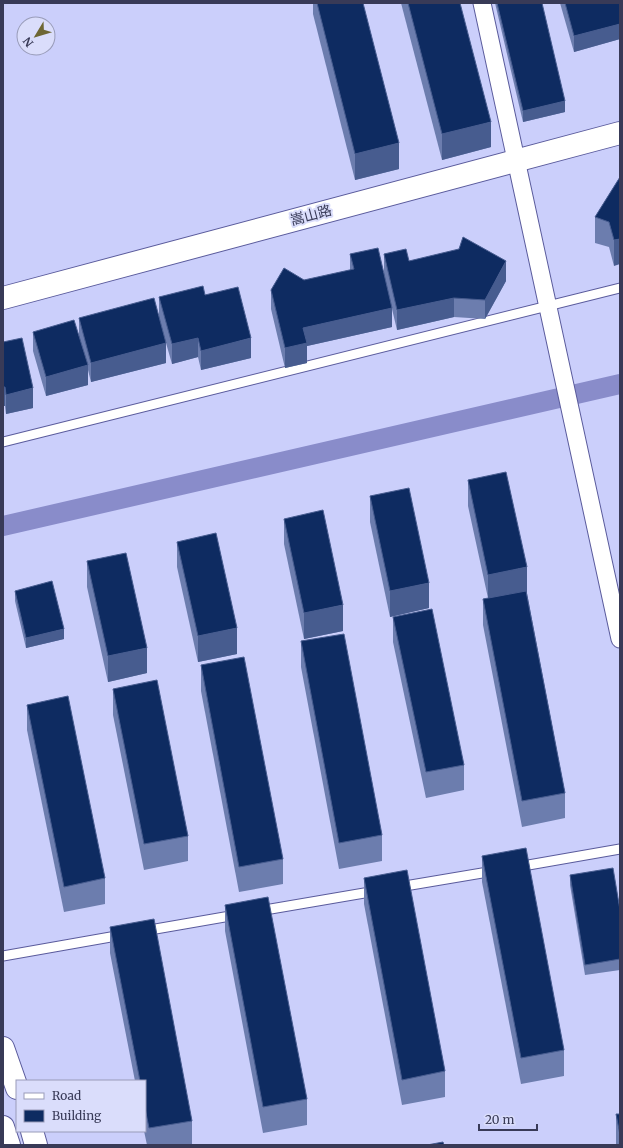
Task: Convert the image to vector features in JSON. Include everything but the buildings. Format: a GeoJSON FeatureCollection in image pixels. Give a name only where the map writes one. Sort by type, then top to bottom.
{"type":"FeatureCollection","features":[{"type":"Feature","properties":{"kind":"street"},"geometry":{"type":"LineString","coordinates":[[482,3],[620,639]]}},
{"type":"Feature","properties":{"kind":"street","name":"嵩山路"},"geometry":{"type":"LineString","coordinates":[[3,298],[620,133]]}},
{"type":"Feature","properties":{"kind":"street"},"geometry":{"type":"LineString","coordinates":[[3,1048],[16,1085]]}},
{"type":"Feature","properties":{"kind":"street"},"geometry":{"type":"LineString","coordinates":[[3,1127],[9,1145]]}},
{"type":"Feature","properties":{"kind":"street"},"geometry":{"type":"LineString","coordinates":[[32,1132],[36,1145]]}},
{"type":"Feature","properties":{"kind":"lane"},"geometry":{"type":"LineString","coordinates":[[3,442],[620,288]]}},
{"type":"Feature","properties":{"kind":"lane"},"geometry":{"type":"LineString","coordinates":[[3,956],[620,849]]}},
{"type":"Feature","properties":{"kind":"waterway"},"geometry":{"type":"LineString","coordinates":[[3,526],[620,384]]}}]}
